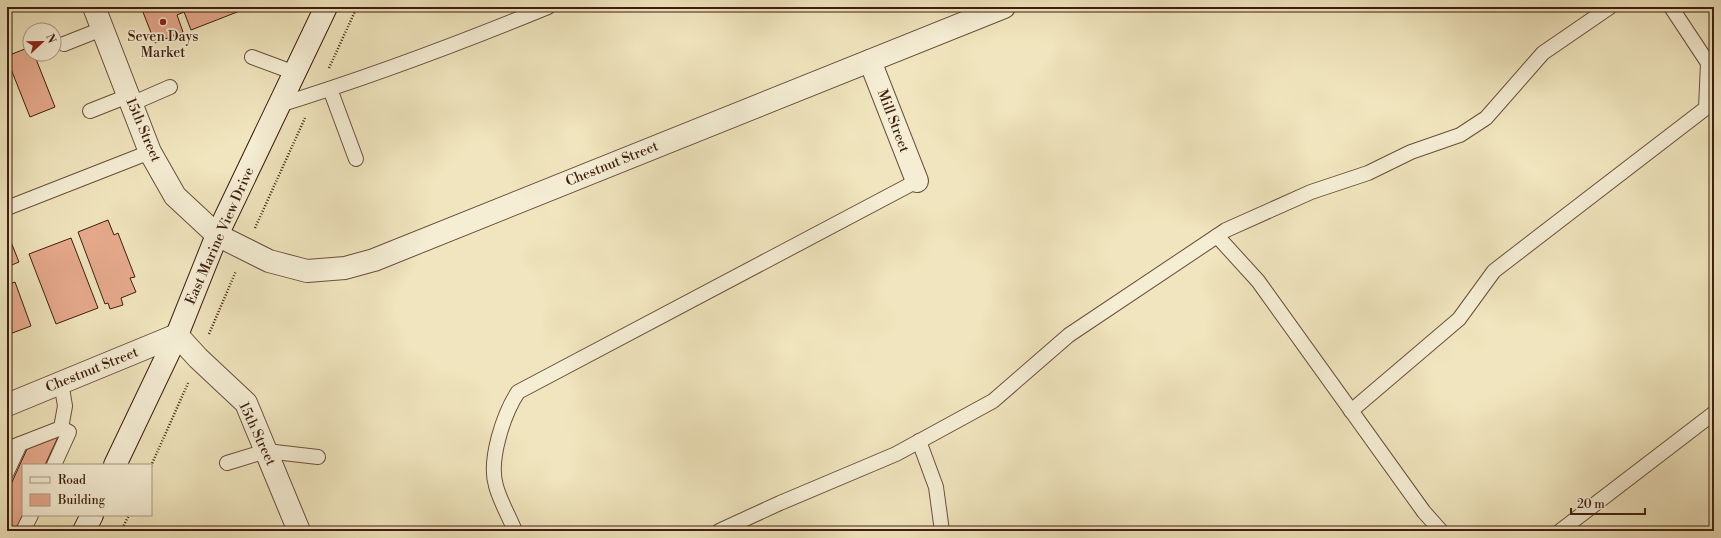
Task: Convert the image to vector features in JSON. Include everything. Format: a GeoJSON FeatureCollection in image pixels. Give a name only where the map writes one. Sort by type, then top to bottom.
{"type":"FeatureCollection","features":[{"type":"Feature","properties":{"kind":"street","name":"15th Street"},"geometry":{"type":"LineString","coordinates":[[94,7],[150,152],[175,196],[217,235]]}},
{"type":"Feature","properties":{"kind":"street","name":"East Marine View Drive"},"geometry":{"type":"LineString","coordinates":[[115,464],[177,335],[217,235],[326,7]]}},
{"type":"Feature","properties":{"kind":"street","name":"Chestnut Street"},"geometry":{"type":"LineString","coordinates":[[217,235],[269,261],[307,271],[345,268],[374,260],[1004,7]]}},
{"type":"Feature","properties":{"kind":"street","name":"Mill Street"},"geometry":{"type":"LineString","coordinates":[[870,61],[916,181]]}},
{"type":"Feature","properties":{"kind":"street","name":"15th Street"},"geometry":{"type":"LineString","coordinates":[[177,335],[198,358],[246,403],[298,531]]}},
{"type":"Feature","properties":{"kind":"street","name":"Chestnut Street"},"geometry":{"type":"LineString","coordinates":[[7,405],[177,335]]}},
{"type":"Feature","properties":{"kind":"street"},"geometry":{"type":"LineString","coordinates":[[84,531],[92,516]]}},
{"type":"Feature","properties":{"kind":"lane"},"geometry":{"type":"LineString","coordinates":[[279,105],[330,89],[498,28],[548,7]]}},
{"type":"Feature","properties":{"kind":"lane"},"geometry":{"type":"LineString","coordinates":[[719,531],[780,503],[896,454],[994,401],[1069,335],[1226,230],[1311,192],[1368,173],[1411,152],[1460,135],[1486,118],[1543,53],[1610,7]]}},
{"type":"Feature","properties":{"kind":"lane"},"geometry":{"type":"LineString","coordinates":[[1351,411],[1459,319],[1494,271],[1706,108],[1708,63],[1671,7]]}},
{"type":"Feature","properties":{"kind":"lane"},"geometry":{"type":"LineString","coordinates":[[64,44],[102,29]]}},
{"type":"Feature","properties":{"kind":"lane"},"geometry":{"type":"LineString","coordinates":[[252,57],[295,73]]}},
{"type":"Feature","properties":{"kind":"lane"},"geometry":{"type":"LineString","coordinates":[[90,111],[170,87]]}},
{"type":"Feature","properties":{"kind":"lane"},"geometry":{"type":"LineString","coordinates":[[330,89],[356,159]]}},
{"type":"Feature","properties":{"kind":"lane"},"geometry":{"type":"LineString","coordinates":[[7,208],[150,152]]}},
{"type":"Feature","properties":{"kind":"lane"},"geometry":{"type":"LineString","coordinates":[[515,531],[495,484],[494,465],[496,446],[505,416],[510,403],[518,392],[916,181]]}},
{"type":"Feature","properties":{"kind":"lane"},"geometry":{"type":"LineString","coordinates":[[1217,236],[1258,282],[1424,512],[1441,531]]}},
{"type":"Feature","properties":{"kind":"lane"},"geometry":{"type":"LineString","coordinates":[[61,382],[65,406],[61,428]]}},
{"type":"Feature","properties":{"kind":"lane"},"geometry":{"type":"LineString","coordinates":[[1560,531],[1714,413]]}},
{"type":"Feature","properties":{"kind":"lane"},"geometry":{"type":"LineString","coordinates":[[7,472],[13,446],[61,428],[69,432],[54,464]]}},
{"type":"Feature","properties":{"kind":"lane"},"geometry":{"type":"LineString","coordinates":[[919,441],[936,487],[942,531]]}},
{"type":"Feature","properties":{"kind":"lane"},"geometry":{"type":"LineString","coordinates":[[227,463],[266,451],[318,457]]}},
{"type":"Feature","properties":{"kind":"lane"},"geometry":{"type":"LineString","coordinates":[[23,531],[30,516]]}},
{"type":"Feature","properties":{"kind":"path"},"geometry":{"type":"LineString","coordinates":[[121,531],[128,516]]}},
{"type":"Feature","properties":{"kind":"building","name":"Seven Days Market"},"geometry":{"type":"Polygon","coordinates":[[[141,7],[250,7],[191,30],[184,12],[177,15],[183,32],[155,43],[141,7]]]}},
{"type":"Feature","properties":{"kind":"building"},"geometry":{"type":"Polygon","coordinates":[[[22,50],[22,62],[37,62],[55,107],[30,117],[7,56],[22,50]]]}},
{"type":"Feature","properties":{"kind":"building"},"geometry":{"type":"Polygon","coordinates":[[[108,220],[114,235],[118,233],[135,277],[130,278],[136,292],[121,298],[123,305],[110,309],[108,303],[105,304],[78,232],[108,220]]]}},
{"type":"Feature","properties":{"kind":"building"},"geometry":{"type":"Polygon","coordinates":[[[7,232],[19,262],[7,267],[7,232]]]}},
{"type":"Feature","properties":{"kind":"building"},"geometry":{"type":"Polygon","coordinates":[[[71,238],[98,308],[56,324],[29,254],[71,238]]]}},
{"type":"Feature","properties":{"kind":"building"},"geometry":{"type":"Polygon","coordinates":[[[15,282],[31,326],[7,335],[7,285],[15,282]]]}},
{"type":"Feature","properties":{"kind":"building"},"geometry":{"type":"Polygon","coordinates":[[[58,437],[45,464],[22,464],[22,516],[15,531],[7,531],[7,493],[27,449],[58,437]]]}},
{"type":"Feature","properties":{"kind":"place","name":"Seven Days Market"},"geometry":{"type":"Point","coordinates":[163,22]}}]}
